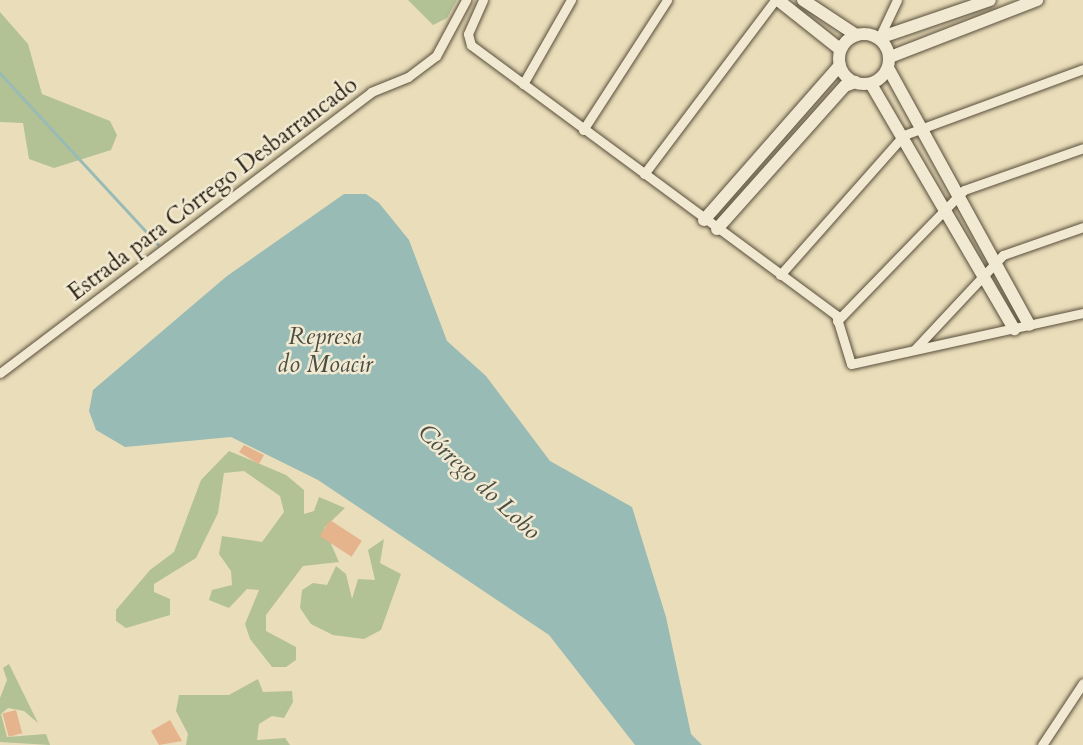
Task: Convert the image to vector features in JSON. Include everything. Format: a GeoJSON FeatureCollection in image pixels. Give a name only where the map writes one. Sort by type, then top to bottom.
{"type":"FeatureCollection","features":[{"type":"Feature","properties":{"kind":"street","name":"Estrada para Córrego Desbarrancado"},"geometry":{"type":"LineString","coordinates":[[0,373],[371,92],[408,77],[436,56],[466,0]]}},
{"type":"Feature","properties":{"kind":"street"},"geometry":{"type":"LineString","coordinates":[[483,0],[468,34],[471,45],[780,275],[837,321],[851,364],[1083,313]]}},
{"type":"Feature","properties":{"kind":"street"},"geometry":{"type":"LineString","coordinates":[[523,85],[571,0]]}},
{"type":"Feature","properties":{"kind":"street"},"geometry":{"type":"LineString","coordinates":[[583,130],[667,0]]}},
{"type":"Feature","properties":{"kind":"street"},"geometry":{"type":"LineString","coordinates":[[644,174],[776,0],[803,18],[841,50]]}},
{"type":"Feature","properties":{"kind":"street"},"geometry":{"type":"LineString","coordinates":[[897,0],[879,38],[889,63],[918,127],[1029,325]]}},
{"type":"Feature","properties":{"kind":"street"},"geometry":{"type":"LineString","coordinates":[[871,84],[889,63],[983,19],[1037,0]]}},
{"type":"Feature","properties":{"kind":"street"},"geometry":{"type":"LineString","coordinates":[[803,18],[809,2],[856,35],[879,38],[983,1],[983,19]]}},
{"type":"Feature","properties":{"kind":"street"},"geometry":{"type":"LineString","coordinates":[[704,220],[839,65],[841,50],[856,35]]}},
{"type":"Feature","properties":{"kind":"street"},"geometry":{"type":"LineString","coordinates":[[839,65],[855,82]]}},
{"type":"Feature","properties":{"kind":"street"},"geometry":{"type":"LineString","coordinates":[[780,275],[904,135],[918,127],[1083,69]]}},
{"type":"Feature","properties":{"kind":"street"},"geometry":{"type":"LineString","coordinates":[[717,229],[845,86],[855,82],[871,84],[904,135],[1014,329]]}},
{"type":"Feature","properties":{"kind":"street"},"geometry":{"type":"LineString","coordinates":[[837,321],[944,205],[957,195],[1083,148]]}},
{"type":"Feature","properties":{"kind":"street"},"geometry":{"type":"LineString","coordinates":[[914,351],[981,273],[994,262],[1083,227]]}},
{"type":"Feature","properties":{"kind":"street"},"geometry":{"type":"LineString","coordinates":[[1042,745],[1083,682]]}},
{"type":"Feature","properties":{"kind":"green space"},"geometry":{"type":"Polygon","coordinates":[[[408,0],[457,0],[447,18],[433,25],[408,0]]]}},
{"type":"Feature","properties":{"kind":"green space"},"geometry":{"type":"Polygon","coordinates":[[[0,12],[28,44],[42,94],[110,121],[117,135],[111,150],[54,168],[29,159],[23,123],[0,122],[0,12]]]}},
{"type":"Feature","properties":{"kind":"green space"},"geometry":{"type":"Polygon","coordinates":[[[229,451],[286,475],[304,490],[304,514],[314,511],[319,497],[345,508],[324,528],[339,562],[303,566],[266,615],[266,631],[296,647],[296,660],[286,667],[272,667],[250,639],[245,624],[259,590],[247,589],[229,608],[209,600],[212,590],[232,585],[231,571],[219,554],[222,536],[262,542],[284,512],[280,496],[244,471],[224,473],[218,513],[196,558],[154,584],[154,592],[170,599],[170,615],[126,628],[116,621],[116,610],[150,570],[174,552],[201,480],[229,451]]]}},
{"type":"Feature","properties":{"kind":"green space"},"geometry":{"type":"Polygon","coordinates":[[[384,539],[380,563],[401,574],[381,630],[364,639],[333,635],[311,624],[300,608],[302,590],[313,583],[327,585],[336,566],[346,574],[352,599],[358,579],[375,580],[368,550],[384,539]]]}},
{"type":"Feature","properties":{"kind":"green space"},"geometry":{"type":"Polygon","coordinates":[[[9,664],[38,723],[24,711],[8,708],[1,714],[7,737],[46,734],[50,745],[0,742],[0,698],[7,680],[3,668],[9,664]]]}},
{"type":"Feature","properties":{"kind":"green space"},"geometry":{"type":"Polygon","coordinates":[[[258,679],[263,692],[292,691],[293,702],[284,718],[272,716],[259,724],[257,740],[285,738],[290,745],[186,745],[188,734],[176,711],[179,695],[229,695],[258,679]]]}},
{"type":"Feature","properties":{"kind":"water","name":"Represa do Moacir"},"geometry":{"type":"Polygon","coordinates":[[[344,194],[366,194],[379,203],[409,240],[447,341],[486,376],[550,461],[632,507],[666,617],[691,734],[702,745],[635,745],[549,635],[318,480],[231,437],[125,447],[96,430],[89,411],[93,390],[227,276],[344,194]]]}},
{"type":"Feature","properties":{"kind":"building"},"geometry":{"type":"Polygon","coordinates":[[[244,445],[264,455],[259,464],[239,452],[244,445]]]}},
{"type":"Feature","properties":{"kind":"building"},"geometry":{"type":"Polygon","coordinates":[[[330,520],[362,541],[352,557],[320,536],[330,520]]]}},
{"type":"Feature","properties":{"kind":"building"},"geometry":{"type":"Polygon","coordinates":[[[16,710],[22,733],[9,737],[2,714],[16,710]]]}},
{"type":"Feature","properties":{"kind":"building"},"geometry":{"type":"Polygon","coordinates":[[[170,720],[182,741],[159,745],[151,731],[170,720]]]}},
{"type":"Feature","properties":{"kind":"waterway","name":"Córrego do Lobo"},"geometry":{"type":"LineString","coordinates":[[0,73],[158,244]]}}]}
